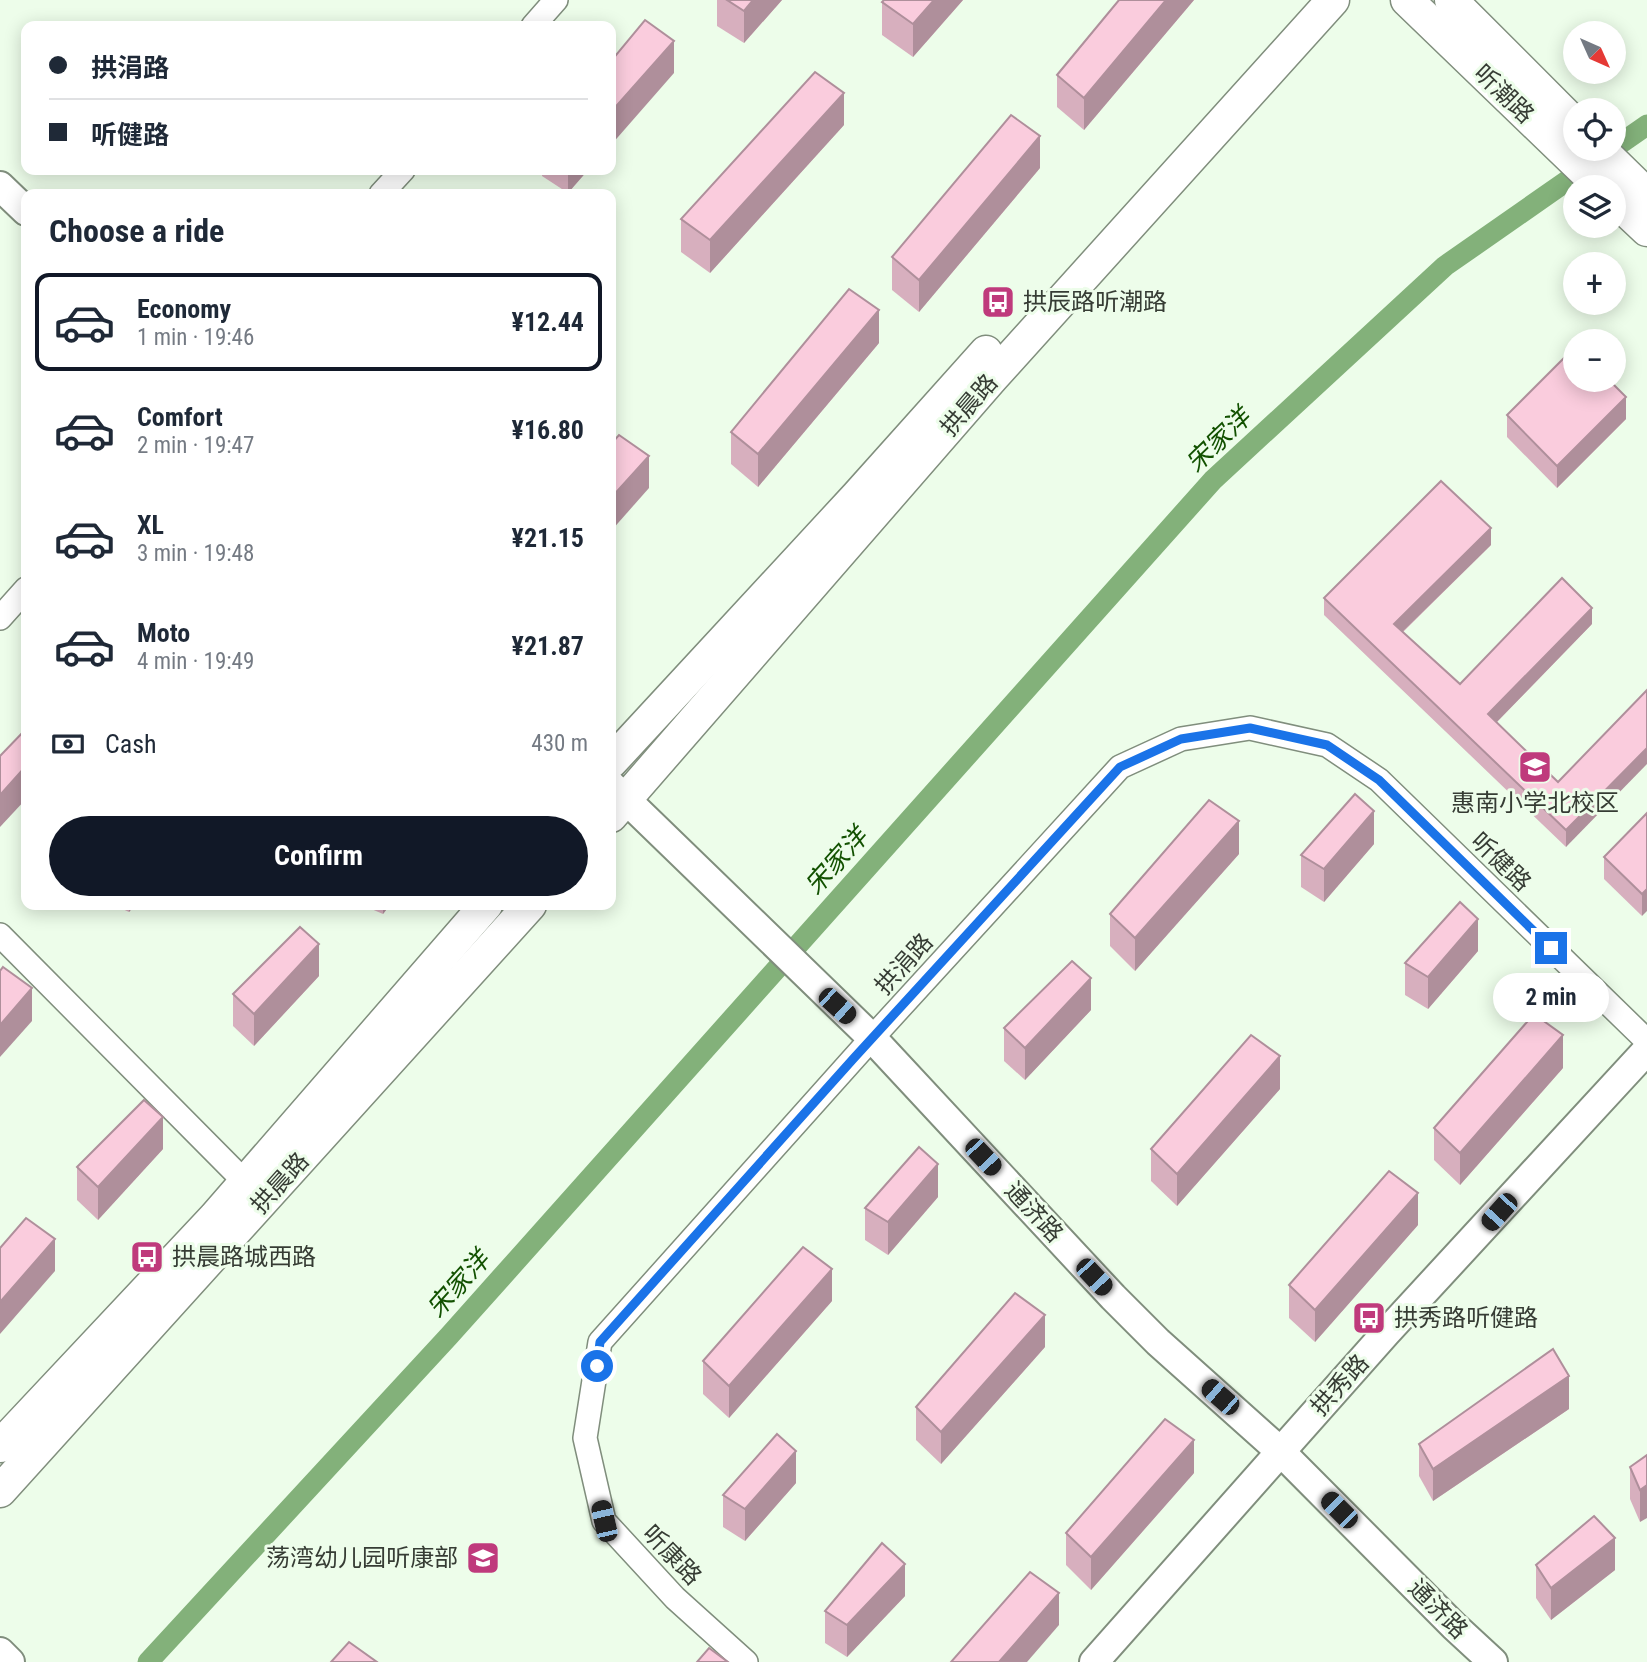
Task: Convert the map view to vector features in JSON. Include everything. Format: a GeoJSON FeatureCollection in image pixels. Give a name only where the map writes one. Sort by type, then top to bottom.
{"type":"FeatureCollection","features":[{"type":"Feature","properties":{"kind":"main road","name":"拱晨路"},"geometry":{"type":"LineString","coordinates":[[616,757],[857,496],[1303,0]]}},
{"type":"Feature","properties":{"kind":"main road","name":"拱晨路"},"geometry":{"type":"LineString","coordinates":[[616,800],[1333,0]]}},
{"type":"Feature","properties":{"kind":"main road","name":"听潮路"},"geometry":{"type":"LineString","coordinates":[[1406,0],[1538,108],[1563,119]]}},
{"type":"Feature","properties":{"kind":"main road","name":"听潮路"},"geometry":{"type":"LineString","coordinates":[[1451,0],[1591,175]]}},
{"type":"Feature","properties":{"kind":"main road"},"geometry":{"type":"LineString","coordinates":[[1608,161],[1644,215]]}},
{"type":"Feature","properties":{"kind":"main road"},"geometry":{"type":"LineString","coordinates":[[1626,205],[1644,215]]}},
{"type":"Feature","properties":{"kind":"main road","name":"拱晨路"},"geometry":{"type":"LineString","coordinates":[[0,1446],[245,1182],[482,910]]}},
{"type":"Feature","properties":{"kind":"main road","name":"拱晨路"},"geometry":{"type":"LineString","coordinates":[[0,1491],[525,910]]}},
{"type":"Feature","properties":{"kind":"street"},"geometry":{"type":"LineString","coordinates":[[537,21],[556,0]]}},
{"type":"Feature","properties":{"kind":"street"},"geometry":{"type":"LineString","coordinates":[[386,189],[398,175]]}},
{"type":"Feature","properties":{"kind":"street"},"geometry":{"type":"LineString","coordinates":[[0,186],[21,206]]}},
{"type":"Feature","properties":{"kind":"street"},"geometry":{"type":"LineString","coordinates":[[0,618],[21,595]]}},
{"type":"Feature","properties":{"kind":"street","name":"听健路"},"geometry":{"type":"LineString","coordinates":[[1181,739],[1250,728],[1327,745],[1379,780],[1647,1041]]}},
{"type":"Feature","properties":{"kind":"street","name":"拱涓路"},"geometry":{"type":"LineString","coordinates":[[600,1342],[872,1038],[1120,767],[1181,739]]}},
{"type":"Feature","properties":{"kind":"street","name":"通济路"},"geometry":{"type":"LineString","coordinates":[[616,800],[738,909],[872,1038],[1113,1297],[1158,1342],[1282,1452],[1493,1662]]}},
{"type":"Feature","properties":{"kind":"street"},"geometry":{"type":"LineString","coordinates":[[0,935],[245,1182]]}},
{"type":"Feature","properties":{"kind":"street","name":"拱秀路"},"geometry":{"type":"LineString","coordinates":[[1094,1662],[1387,1333],[1647,1050]]}},
{"type":"Feature","properties":{"kind":"street","name":"听康路"},"geometry":{"type":"LineString","coordinates":[[600,1342],[585,1438],[604,1521],[675,1598],[746,1662]]}},
{"type":"Feature","properties":{"kind":"street"},"geometry":{"type":"LineString","coordinates":[[0,1652],[10,1662]]}},
{"type":"Feature","properties":{"kind":"building"},"geometry":{"type":"Polygon","coordinates":[[[727,0],[753,0],[744,11],[727,0]]]}},
{"type":"Feature","properties":{"kind":"building"},"geometry":{"type":"Polygon","coordinates":[[[934,0],[913,24],[882,2],[934,0]]]}},
{"type":"Feature","properties":{"kind":"building"},"geometry":{"type":"Polygon","coordinates":[[[1119,0],[1166,0],[1084,98],[1057,75],[1119,0]]]}},
{"type":"Feature","properties":{"kind":"building"},"geometry":{"type":"Polygon","coordinates":[[[645,20],[674,41],[616,106],[616,55],[645,20]]]}},
{"type":"Feature","properties":{"kind":"building"},"geometry":{"type":"Polygon","coordinates":[[[815,72],[844,93],[710,240],[681,219],[815,72]]]}},
{"type":"Feature","properties":{"kind":"building"},"geometry":{"type":"Polygon","coordinates":[[[1011,115],[1040,136],[919,280],[892,257],[1011,115]]]}},
{"type":"Feature","properties":{"kind":"building"},"geometry":{"type":"Polygon","coordinates":[[[849,289],[879,310],[758,454],[731,432],[849,289]]]}},
{"type":"Feature","properties":{"kind":"building"},"geometry":{"type":"Polygon","coordinates":[[[1563,359],[1563,392],[1621,392],[1626,397],[1557,466],[1507,415],[1563,359]]]}},
{"type":"Feature","properties":{"kind":"building"},"geometry":{"type":"Polygon","coordinates":[[[619,435],[649,456],[616,492],[616,438],[619,435]]]}},
{"type":"Feature","properties":{"kind":"building"},"geometry":{"type":"Polygon","coordinates":[[[1441,481],[1491,528],[1394,624],[1460,684],[1562,578],[1592,608],[1488,714],[1558,782],[1647,690],[1647,748],[1566,830],[1324,598],[1441,481]]]}},
{"type":"Feature","properties":{"kind":"building"},"geometry":{"type":"Polygon","coordinates":[[[21,734],[21,772],[0,795],[0,756],[21,734]]]}},
{"type":"Feature","properties":{"kind":"building"},"geometry":{"type":"Polygon","coordinates":[[[1355,794],[1374,811],[1324,869],[1301,855],[1355,794]]]}},
{"type":"Feature","properties":{"kind":"building"},"geometry":{"type":"Polygon","coordinates":[[[1209,800],[1239,821],[1135,938],[1110,914],[1209,800]]]}},
{"type":"Feature","properties":{"kind":"building"},"geometry":{"type":"Polygon","coordinates":[[[1647,813],[1647,889],[1642,894],[1604,857],[1647,813]]]}},
{"type":"Feature","properties":{"kind":"building"},"geometry":{"type":"Polygon","coordinates":[[[1460,902],[1478,919],[1428,977],[1405,963],[1460,902]]]}},
{"type":"Feature","properties":{"kind":"building"},"geometry":{"type":"Polygon","coordinates":[[[300,927],[319,944],[254,1014],[233,994],[300,927]]]}},
{"type":"Feature","properties":{"kind":"building"},"geometry":{"type":"Polygon","coordinates":[[[1072,961],[1091,978],[1025,1048],[1004,1028],[1072,961]]]}},
{"type":"Feature","properties":{"kind":"building"},"geometry":{"type":"Polygon","coordinates":[[[3,967],[32,988],[0,1025],[0,971],[3,967]]]}},
{"type":"Feature","properties":{"kind":"building"},"geometry":{"type":"Polygon","coordinates":[[[1534,1014],[1563,1035],[1460,1153],[1434,1128],[1534,1014]]]}},
{"type":"Feature","properties":{"kind":"building"},"geometry":{"type":"Polygon","coordinates":[[[1251,1035],[1280,1056],[1177,1174],[1151,1149],[1251,1035]]]}},
{"type":"Feature","properties":{"kind":"building"},"geometry":{"type":"Polygon","coordinates":[[[144,1100],[163,1117],[98,1187],[77,1167],[144,1100]]]}},
{"type":"Feature","properties":{"kind":"building"},"geometry":{"type":"Polygon","coordinates":[[[919,1147],[938,1164],[888,1222],[865,1208],[919,1147]]]}},
{"type":"Feature","properties":{"kind":"building"},"geometry":{"type":"Polygon","coordinates":[[[1389,1171],[1418,1193],[1315,1310],[1289,1285],[1389,1171]]]}},
{"type":"Feature","properties":{"kind":"building"},"geometry":{"type":"Polygon","coordinates":[[[26,1218],[55,1239],[0,1302],[0,1248],[26,1218]]]}},
{"type":"Feature","properties":{"kind":"building"},"geometry":{"type":"Polygon","coordinates":[[[803,1247],[832,1269],[729,1386],[703,1361],[803,1247]]]}},
{"type":"Feature","properties":{"kind":"building"},"geometry":{"type":"Polygon","coordinates":[[[1015,1293],[1045,1315],[941,1432],[916,1407],[1015,1293]]]}},
{"type":"Feature","properties":{"kind":"building"},"geometry":{"type":"Polygon","coordinates":[[[1553,1349],[1569,1376],[1433,1469],[1419,1444],[1553,1349]]]}},
{"type":"Feature","properties":{"kind":"building"},"geometry":{"type":"Polygon","coordinates":[[[1165,1419],[1194,1440],[1091,1557],[1066,1533],[1165,1419]]]}},
{"type":"Feature","properties":{"kind":"building"},"geometry":{"type":"Polygon","coordinates":[[[777,1434],[796,1451],[745,1509],[723,1495],[777,1434]]]}},
{"type":"Feature","properties":{"kind":"building"},"geometry":{"type":"Polygon","coordinates":[[[1647,1455],[1647,1485],[1640,1490],[1630,1467],[1647,1455]]]}},
{"type":"Feature","properties":{"kind":"building"},"geometry":{"type":"Polygon","coordinates":[[[1594,1516],[1615,1538],[1551,1588],[1536,1565],[1594,1516]]]}},
{"type":"Feature","properties":{"kind":"building"},"geometry":{"type":"Polygon","coordinates":[[[882,1543],[905,1564],[847,1625],[825,1611],[882,1543]]]}},
{"type":"Feature","properties":{"kind":"building"},"geometry":{"type":"Polygon","coordinates":[[[1030,1572],[1059,1593],[999,1662],[951,1662],[1030,1572]]]}},
{"type":"Feature","properties":{"kind":"building"},"geometry":{"type":"Polygon","coordinates":[[[349,1642],[377,1662],[331,1662],[349,1642]]]}},
{"type":"Feature","properties":{"kind":"building"},"geometry":{"type":"Polygon","coordinates":[[[709,1648],[728,1662],[697,1662],[709,1648]]]}},
{"type":"Feature","properties":{"kind":"waterway","name":"宋家洋"},"geometry":{"type":"LineString","coordinates":[[1626,140],[1647,125]]}},
{"type":"Feature","properties":{"kind":"waterway","name":"宋家洋"},"geometry":{"type":"LineString","coordinates":[[148,1662],[449,1336],[1213,480],[1445,266],[1594,162]]}},
{"type":"Feature","properties":{"kind":"place","name":"拱辰路听潮路"},"geometry":{"type":"Point","coordinates":[998,302]}},
{"type":"Feature","properties":{"kind":"place","name":"惠南小学北校区"},"geometry":{"type":"Point","coordinates":[1535,767]}},
{"type":"Feature","properties":{"kind":"place","name":"拱晨路城西路"},"geometry":{"type":"Point","coordinates":[147,1257]}},
{"type":"Feature","properties":{"kind":"place","name":"拱秀路听健路"},"geometry":{"type":"Point","coordinates":[1369,1318]}},
{"type":"Feature","properties":{"kind":"place","name":"荡湾幼儿园听康部"},"geometry":{"type":"Point","coordinates":[483,1558]}},
{"type":"Feature","properties":{"kind":"route"},"geometry":{"type":"LineString","coordinates":[[597,1366],[600,1342],[854,1058],[1120,767],[1181,739],[1250,728],[1327,745],[1379,780],[1551,948]]}}]}
